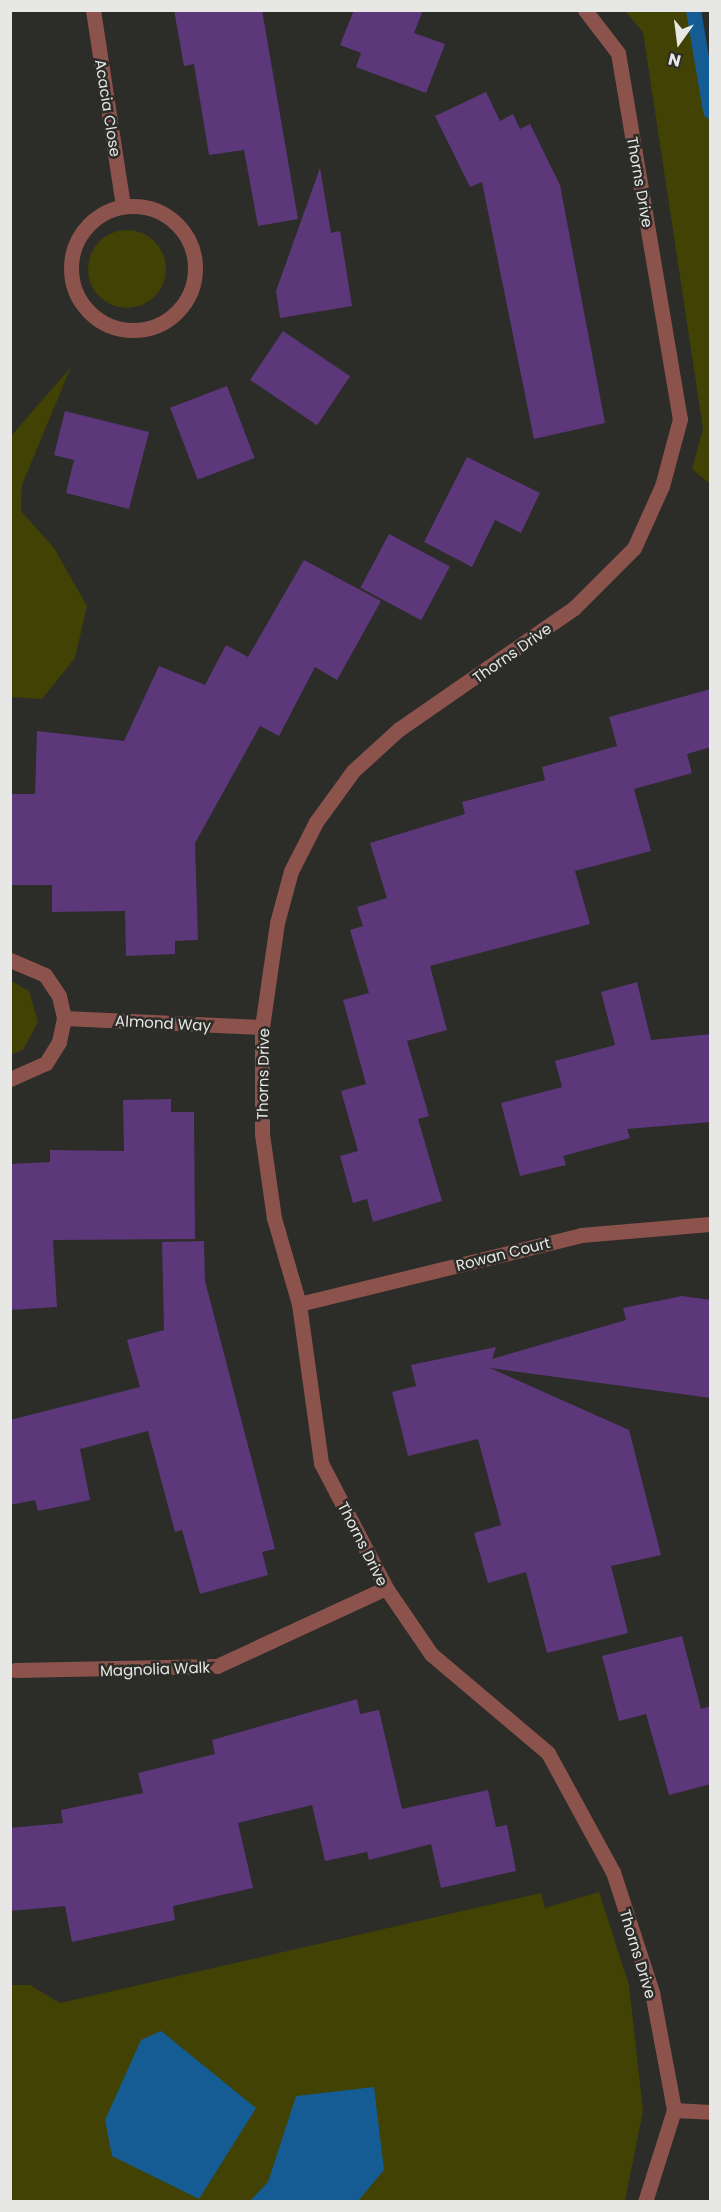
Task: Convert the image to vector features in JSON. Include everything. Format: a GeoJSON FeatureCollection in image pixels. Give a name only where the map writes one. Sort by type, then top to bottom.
{"type":"FeatureCollection","features":[{"type":"Feature","properties":{"kind":"street","name":"Acacia Close"},"geometry":{"type":"LineString","coordinates":[[93,10],[123,205]]}},
{"type":"Feature","properties":{"kind":"street","name":"Thorns Drive"},"geometry":{"type":"LineString","coordinates":[[585,10],[618,53],[680,419],[662,486],[634,549],[574,608],[399,729],[353,771],[316,822],[291,871],[277,923],[262,1027],[264,1145],[274,1218],[299,1304],[321,1463],[386,1588],[431,1654],[548,1753],[613,1872],[652,1992],[674,2110],[645,2202]]}},
{"type":"Feature","properties":{"kind":"street"},"geometry":{"type":"LineString","coordinates":[[123,205],[170,217],[189,235],[195,259],[195,284],[183,306],[167,322],[141,330],[119,330],[94,318],[77,301],[69,276],[82,229],[123,205]]}},
{"type":"Feature","properties":{"kind":"street"},"geometry":{"type":"LineString","coordinates":[[10,960],[45,975],[59,996],[64,1018],[59,1042],[46,1063],[10,1079]]}},
{"type":"Feature","properties":{"kind":"street","name":"Almond Way"},"geometry":{"type":"LineString","coordinates":[[64,1018],[262,1027]]}},
{"type":"Feature","properties":{"kind":"street","name":"Rowan Court"},"geometry":{"type":"LineString","coordinates":[[299,1304],[581,1235],[711,1224]]}},
{"type":"Feature","properties":{"kind":"street","name":"Magnolia Walk"},"geometry":{"type":"LineString","coordinates":[[15,1670],[217,1666],[386,1588]]}},
{"type":"Feature","properties":{"kind":"street"},"geometry":{"type":"LineString","coordinates":[[674,2110],[711,2112]]}},
{"type":"Feature","properties":{"kind":"shaded area"},"geometry":{"type":"Polygon","coordinates":[[[625,11],[693,11],[710,111],[710,484],[692,469],[703,429],[643,32],[625,11]]]}},
{"type":"Feature","properties":{"kind":"shaded area"},"geometry":{"type":"Polygon","coordinates":[[[127,230],[142,233],[159,247],[166,269],[163,284],[149,301],[127,308],[112,305],[95,291],[88,269],[91,254],[105,237],[127,230]]]}},
{"type":"Feature","properties":{"kind":"shaded area"},"geometry":{"type":"Polygon","coordinates":[[[71,367],[22,485],[21,511],[54,548],[87,606],[75,658],[42,699],[11,697],[11,436],[71,367]]]}},
{"type":"Feature","properties":{"kind":"shaded area"},"geometry":{"type":"Polygon","coordinates":[[[11,981],[29,991],[38,1022],[23,1050],[11,1054],[11,981]]]}},
{"type":"Feature","properties":{"kind":"shaded area"},"geometry":{"type":"Polygon","coordinates":[[[599,1892],[629,1985],[643,2111],[625,2201],[11,2202],[11,1985],[30,1985],[60,2003],[541,1893],[545,1908],[599,1892]]]}},
{"type":"Feature","properties":{"kind":"water"},"geometry":{"type":"Polygon","coordinates":[[[161,2031],[256,2108],[199,2199],[112,2156],[105,2120],[141,2040],[161,2031]]]}},
{"type":"Feature","properties":{"kind":"water"},"geometry":{"type":"Polygon","coordinates":[[[374,2087],[384,2170],[358,2201],[250,2201],[268,2182],[296,2096],[374,2087]]]}},
{"type":"Feature","properties":{"kind":"building"},"geometry":{"type":"Polygon","coordinates":[[[174,10],[262,10],[298,219],[258,226],[244,150],[209,155],[194,64],[184,66],[174,10]]]}},
{"type":"Feature","properties":{"kind":"building"},"geometry":{"type":"Polygon","coordinates":[[[354,10],[423,10],[414,33],[445,44],[426,93],[356,67],[361,53],[340,45],[354,10]]]}},
{"type":"Feature","properties":{"kind":"building"},"geometry":{"type":"Polygon","coordinates":[[[486,92],[500,121],[513,114],[520,129],[530,124],[560,185],[605,423],[534,439],[482,182],[470,187],[435,116],[486,92]]]}},
{"type":"Feature","properties":{"kind":"building"},"geometry":{"type":"Polygon","coordinates":[[[320,168],[331,233],[340,231],[352,306],[280,318],[276,291],[320,168]]]}},
{"type":"Feature","properties":{"kind":"building"},"geometry":{"type":"Polygon","coordinates":[[[283,331],[350,376],[317,425],[250,380],[283,331]]]}},
{"type":"Feature","properties":{"kind":"building"},"geometry":{"type":"Polygon","coordinates":[[[227,386],[255,458],[198,480],[170,408],[227,386]]]}},
{"type":"Feature","properties":{"kind":"building"},"geometry":{"type":"Polygon","coordinates":[[[65,411],[149,432],[129,509],[66,493],[74,460],[54,455],[65,411]]]}},
{"type":"Feature","properties":{"kind":"building"},"geometry":{"type":"Polygon","coordinates":[[[467,457],[540,493],[521,533],[495,520],[472,567],[424,542],[467,457]]]}},
{"type":"Feature","properties":{"kind":"building"},"geometry":{"type":"Polygon","coordinates":[[[389,534],[450,566],[421,620],[360,588],[389,534]]]}},
{"type":"Feature","properties":{"kind":"building"},"geometry":{"type":"Polygon","coordinates":[[[304,560],[381,601],[337,680],[315,667],[279,736],[260,726],[195,843],[198,940],[175,941],[175,954],[126,956],[125,911],[52,912],[52,885],[10,885],[10,794],[35,794],[37,731],[124,741],[159,666],[205,685],[226,645],[248,657],[304,560]]]}},
{"type":"Feature","properties":{"kind":"building"},"geometry":{"type":"Polygon","coordinates":[[[711,689],[711,747],[687,754],[692,773],[634,789],[651,851],[575,871],[590,924],[430,966],[447,1030],[407,1041],[429,1116],[418,1119],[442,1201],[373,1222],[367,1199],[353,1203],[340,1156],[358,1151],[341,1091],[366,1084],[343,1000],[369,993],[350,930],[363,926],[357,907],[387,898],[370,843],[465,814],[462,802],[545,780],[542,767],[617,746],[609,717],[711,689]]]}},
{"type":"Feature","properties":{"kind":"building"},"geometry":{"type":"Polygon","coordinates":[[[637,982],[651,1040],[711,1034],[711,1122],[627,1129],[630,1138],[563,1156],[566,1165],[520,1176],[501,1103],[562,1087],[555,1061],[615,1045],[601,992],[637,982]]]}},
{"type":"Feature","properties":{"kind":"building"},"geometry":{"type":"Polygon","coordinates":[[[171,1099],[171,1112],[194,1112],[195,1239],[53,1240],[57,1307],[10,1310],[10,1164],[50,1162],[50,1150],[124,1151],[123,1100],[171,1099]]]}},
{"type":"Feature","properties":{"kind":"building"},"geometry":{"type":"Polygon","coordinates":[[[204,1241],[205,1281],[275,1549],[262,1552],[268,1575],[200,1594],[182,1530],[175,1532],[148,1431],[80,1449],[90,1500],[38,1511],[35,1500],[10,1505],[10,1420],[140,1387],[127,1340],[164,1330],[162,1242],[204,1241]]]}},
{"type":"Feature","properties":{"kind":"building"},"geometry":{"type":"Polygon","coordinates":[[[682,1296],[711,1300],[711,1398],[490,1368],[629,1430],[661,1555],[611,1566],[628,1633],[547,1653],[526,1572],[488,1583],[474,1533],[501,1525],[478,1439],[408,1456],[392,1392],[416,1386],[411,1365],[496,1347],[492,1359],[626,1320],[623,1308],[682,1296]]]}},
{"type":"Feature","properties":{"kind":"building"},"geometry":{"type":"Polygon","coordinates":[[[682,1636],[701,1709],[711,1706],[711,1784],[669,1795],[646,1714],[619,1721],[602,1656],[682,1636]]]}},
{"type":"Feature","properties":{"kind":"building"},"geometry":{"type":"Polygon","coordinates":[[[357,1699],[360,1714],[379,1710],[402,1809],[488,1790],[496,1827],[507,1825],[516,1871],[441,1888],[431,1844],[369,1860],[367,1852],[325,1861],[312,1805],[238,1823],[253,1888],[173,1906],[175,1920],[72,1942],[65,1906],[10,1911],[10,1828],[63,1823],[61,1810],[143,1793],[138,1773],[215,1754],[212,1740],[357,1699]]]}},
{"type":"Feature","properties":{"kind":"waterway"},"geometry":{"type":"LineString","coordinates":[[693,10],[710,111]]}}]}
